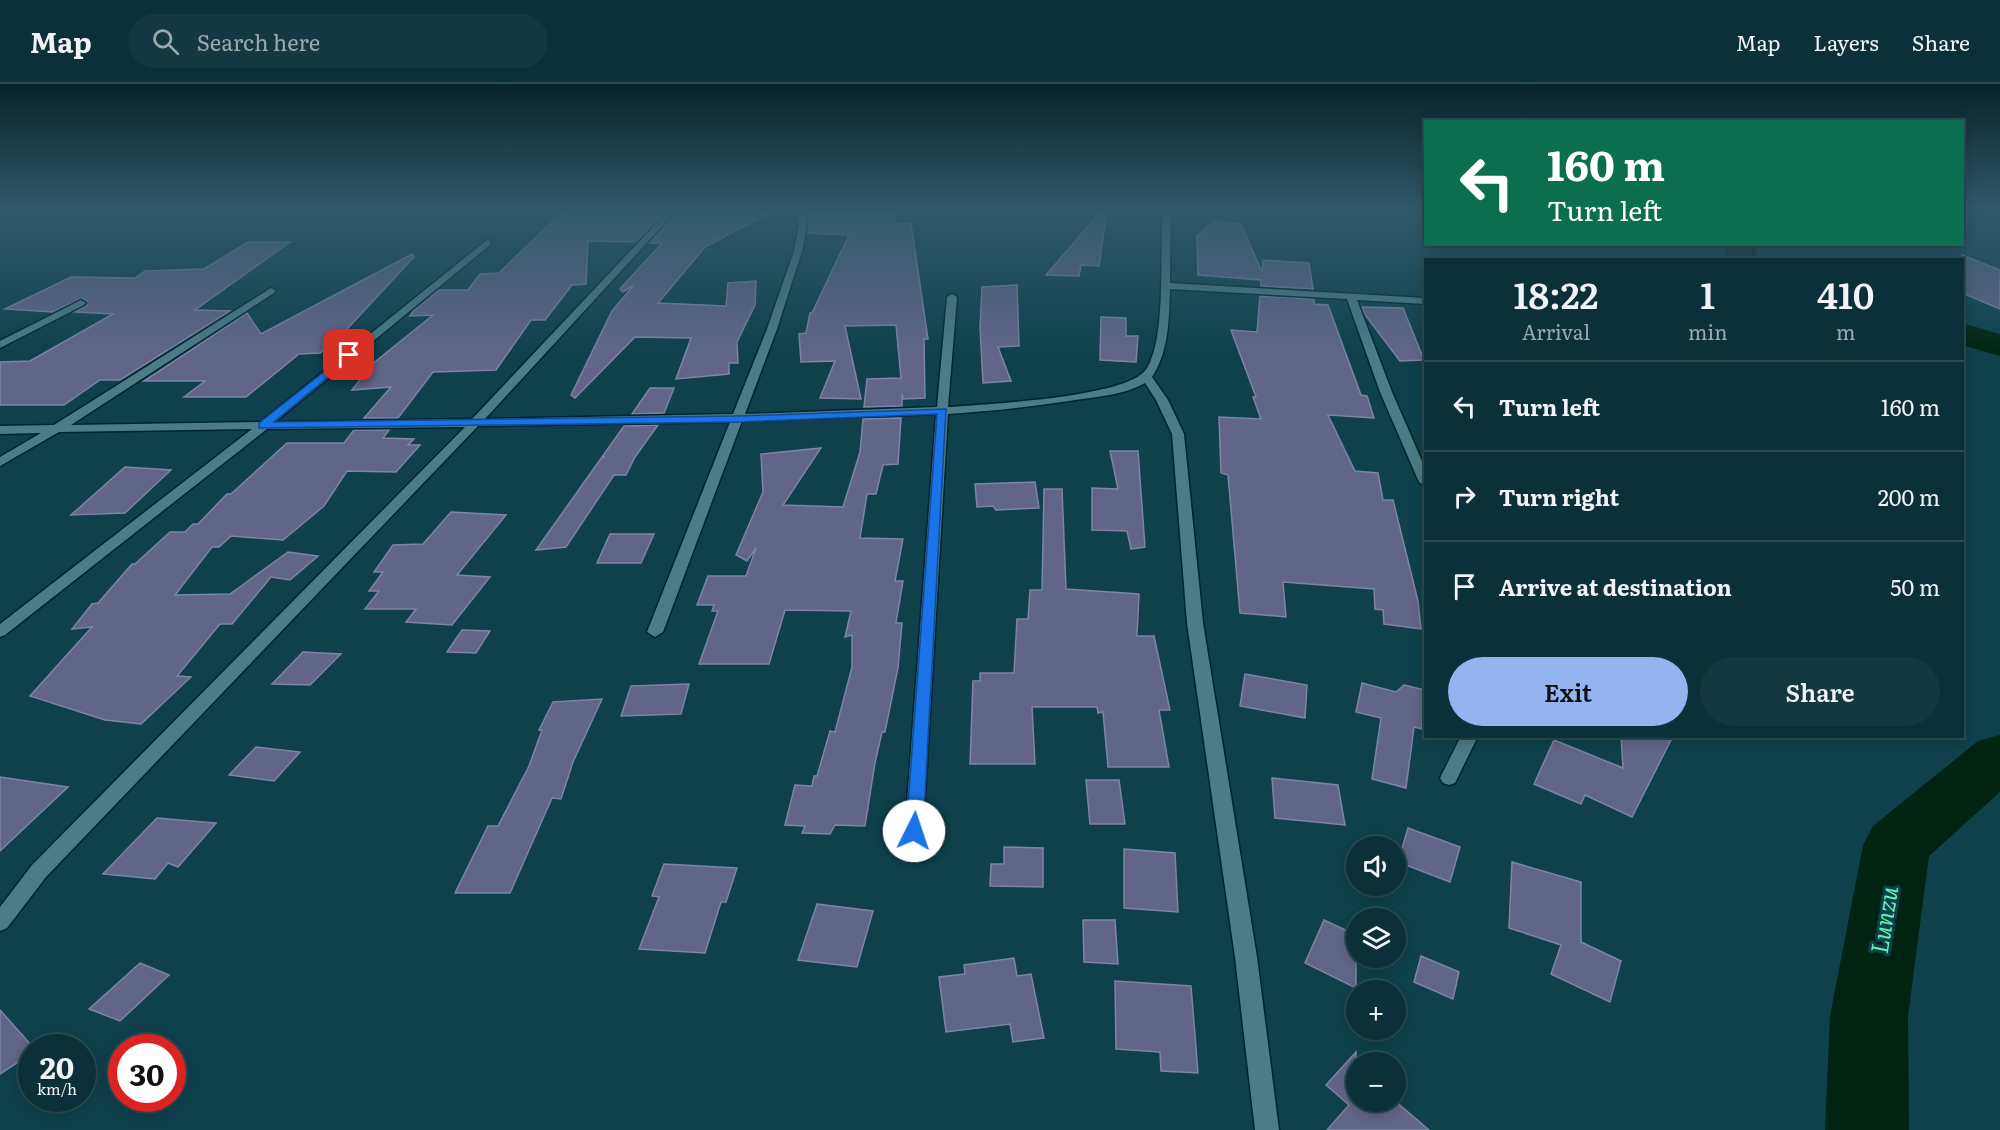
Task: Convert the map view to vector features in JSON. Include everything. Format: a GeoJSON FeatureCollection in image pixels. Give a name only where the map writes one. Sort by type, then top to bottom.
{"type":"FeatureCollection","features":[{"type":"Feature","properties":{"kind":"street"},"geometry":{"type":"LineString","coordinates":[[0,632],[263,426],[468,259]]}},
{"type":"Feature","properties":{"kind":"street"},"geometry":{"type":"LineString","coordinates":[[0,921],[39,871],[474,424],[628,259]]}},
{"type":"Feature","properties":{"kind":"street"},"geometry":{"type":"LineString","coordinates":[[655,632],[739,419],[795,259]]}},
{"type":"Feature","properties":{"kind":"street"},"geometry":{"type":"LineString","coordinates":[[0,430],[739,419],[942,411],[1064,399],[1111,391],[1147,377],[1156,363],[1166,286],[1166,259]]}},
{"type":"Feature","properties":{"kind":"street"},"geometry":{"type":"LineString","coordinates":[[1166,286],[1424,301]]}},
{"type":"Feature","properties":{"kind":"street"},"geometry":{"type":"LineString","coordinates":[[0,462],[58,428],[272,291]]}},
{"type":"Feature","properties":{"kind":"street"},"geometry":{"type":"LineString","coordinates":[[1350,295],[1386,392],[1424,480]]}},
{"type":"Feature","properties":{"kind":"street"},"geometry":{"type":"LineString","coordinates":[[914,831],[942,411],[952,297]]}},
{"type":"Feature","properties":{"kind":"street"},"geometry":{"type":"LineString","coordinates":[[0,345],[81,303]]}},
{"type":"Feature","properties":{"kind":"street"},"geometry":{"type":"LineString","coordinates":[[1147,377],[1162,400],[1178,434],[1195,622],[1246,957],[1267,1130]]}},
{"type":"Feature","properties":{"kind":"street"},"geometry":{"type":"LineString","coordinates":[[1449,778],[1469,738]]}},
{"type":"Feature","properties":{"kind":"building"},"geometry":{"type":"Polygon","coordinates":[[[221,259],[267,259],[195,310],[230,311],[120,380],[100,380],[64,405],[0,405],[0,362],[30,361],[113,314],[74,312],[88,305],[87,301],[82,298],[53,312],[5,309],[71,277],[135,278],[145,271],[204,269],[221,259]]]}},
{"type":"Feature","properties":{"kind":"building"},"geometry":{"type":"Polygon","coordinates":[[[403,259],[412,259],[336,341],[320,353],[299,354],[246,397],[184,397],[205,381],[144,381],[247,313],[261,334],[403,259]]]}},
{"type":"Feature","properties":{"kind":"building"},"geometry":{"type":"Polygon","coordinates":[[[514,259],[587,259],[586,284],[572,285],[545,320],[531,320],[496,370],[433,372],[398,418],[364,418],[391,387],[352,390],[371,365],[433,315],[410,316],[414,310],[439,290],[468,290],[480,274],[499,273],[514,259]]]}},
{"type":"Feature","properties":{"kind":"building"},"geometry":{"type":"Polygon","coordinates":[[[648,259],[695,259],[658,303],[726,306],[728,283],[756,281],[755,305],[737,342],[738,363],[729,363],[729,374],[676,379],[691,338],[635,337],[575,398],[571,395],[612,311],[634,285],[623,292],[620,289],[648,259]]]}},
{"type":"Feature","properties":{"kind":"building"},"geometry":{"type":"Polygon","coordinates":[[[838,259],[916,259],[928,339],[924,339],[925,398],[903,399],[902,394],[902,406],[864,407],[867,379],[901,378],[896,325],[845,326],[861,399],[820,398],[835,361],[801,362],[799,334],[806,333],[810,313],[838,259]]]}},
{"type":"Feature","properties":{"kind":"building"},"geometry":{"type":"Polygon","coordinates":[[[1060,259],[1100,259],[1099,266],[1081,265],[1079,276],[1046,275],[1060,259]]]}},
{"type":"Feature","properties":{"kind":"building"},"geometry":{"type":"Polygon","coordinates":[[[1198,259],[1256,259],[1262,272],[1263,260],[1309,263],[1313,289],[1261,286],[1261,280],[1198,275],[1198,259]]]}},
{"type":"Feature","properties":{"kind":"building"},"geometry":{"type":"Polygon","coordinates":[[[1964,259],[1972,259],[2000,270],[2000,309],[1964,294],[1964,259]]]}},
{"type":"Feature","properties":{"kind":"building"},"geometry":{"type":"Polygon","coordinates":[[[1017,285],[1019,346],[998,347],[1011,381],[983,383],[980,327],[982,287],[1017,285]]]}},
{"type":"Feature","properties":{"kind":"building"},"geometry":{"type":"Polygon","coordinates":[[[1260,296],[1314,299],[1314,304],[1328,305],[1361,395],[1367,396],[1374,418],[1328,415],[1355,471],[1378,473],[1383,500],[1393,500],[1418,601],[1421,629],[1384,624],[1383,610],[1375,609],[1374,589],[1283,582],[1286,617],[1240,613],[1228,475],[1221,473],[1219,417],[1261,419],[1253,397],[1256,397],[1231,330],[1257,332],[1260,296]]]}},
{"type":"Feature","properties":{"kind":"building"},"geometry":{"type":"Polygon","coordinates":[[[1362,307],[1403,308],[1424,360],[1400,361],[1366,316],[1362,307]]]}},
{"type":"Feature","properties":{"kind":"building"},"geometry":{"type":"Polygon","coordinates":[[[1101,317],[1126,318],[1126,336],[1138,336],[1136,362],[1100,360],[1101,317]]]}},
{"type":"Feature","properties":{"kind":"building"},"geometry":{"type":"Polygon","coordinates":[[[650,388],[674,388],[664,413],[632,414],[650,388]]]}},
{"type":"Feature","properties":{"kind":"building"},"geometry":{"type":"Polygon","coordinates":[[[901,418],[898,464],[883,465],[876,494],[867,494],[860,538],[903,539],[895,581],[903,581],[896,623],[902,623],[898,668],[885,732],[882,732],[875,763],[865,826],[835,825],[830,834],[802,833],[805,826],[785,825],[795,785],[812,786],[830,731],[835,732],[852,667],[852,635],[845,637],[851,611],[785,610],[769,664],[699,664],[718,611],[712,611],[714,605],[697,605],[708,576],[746,576],[756,548],[747,561],[736,555],[763,492],[761,454],[821,448],[783,505],[843,507],[860,452],[863,419],[901,418]]]}},
{"type":"Feature","properties":{"kind":"building"},"geometry":{"type":"Polygon","coordinates":[[[658,425],[635,457],[626,475],[614,475],[566,547],[536,550],[624,426],[658,425]]]}},
{"type":"Feature","properties":{"kind":"building"},"geometry":{"type":"Polygon","coordinates":[[[354,430],[389,430],[383,438],[414,439],[408,445],[420,445],[396,472],[347,471],[324,506],[283,540],[231,536],[219,547],[212,547],[175,595],[230,594],[288,552],[318,556],[290,580],[271,577],[232,624],[220,624],[177,676],[191,677],[141,724],[105,720],[30,696],[92,627],[72,629],[92,604],[98,603],[132,564],[135,564],[170,532],[185,532],[193,524],[198,524],[227,494],[231,494],[287,443],[344,443],[354,430]]]}},
{"type":"Feature","properties":{"kind":"building"},"geometry":{"type":"Polygon","coordinates":[[[1110,451],[1138,451],[1145,547],[1131,549],[1127,531],[1092,530],[1092,488],[1118,489],[1110,451]]]}},
{"type":"Feature","properties":{"kind":"building"},"geometry":{"type":"Polygon","coordinates":[[[125,467],[171,470],[125,513],[71,515],[125,467]]]}},
{"type":"Feature","properties":{"kind":"building"},"geometry":{"type":"Polygon","coordinates":[[[1035,482],[1039,508],[996,510],[993,506],[977,507],[975,484],[1035,482]]]}},
{"type":"Feature","properties":{"kind":"building"},"geometry":{"type":"Polygon","coordinates":[[[1044,489],[1062,489],[1066,589],[1139,594],[1137,636],[1154,636],[1170,710],[1159,710],[1169,767],[1108,767],[1103,712],[1098,713],[1097,707],[1032,707],[1035,764],[970,764],[973,681],[980,681],[980,673],[1014,673],[1017,619],[1028,619],[1030,590],[1042,590],[1044,489]]]}},
{"type":"Feature","properties":{"kind":"building"},"geometry":{"type":"Polygon","coordinates":[[[451,512],[506,515],[457,575],[490,577],[452,625],[406,622],[416,609],[365,609],[379,591],[369,591],[383,572],[374,572],[393,545],[423,544],[451,512]]]}},
{"type":"Feature","properties":{"kind":"building"},"geometry":{"type":"Polygon","coordinates":[[[610,534],[654,534],[641,563],[597,563],[610,534]]]}},
{"type":"Feature","properties":{"kind":"building"},"geometry":{"type":"Polygon","coordinates":[[[462,630],[490,631],[476,653],[447,652],[462,630]]]}},
{"type":"Feature","properties":{"kind":"building"},"geometry":{"type":"Polygon","coordinates":[[[303,652],[341,654],[310,685],[272,684],[303,652]]]}},
{"type":"Feature","properties":{"kind":"building"},"geometry":{"type":"Polygon","coordinates":[[[1245,674],[1307,685],[1305,718],[1240,706],[1245,674]]]}},
{"type":"Feature","properties":{"kind":"building"},"geometry":{"type":"Polygon","coordinates":[[[1362,683],[1396,692],[1404,685],[1424,690],[1422,729],[1414,727],[1406,788],[1372,779],[1381,718],[1356,712],[1362,683]]]}},
{"type":"Feature","properties":{"kind":"building"},"geometry":{"type":"Polygon","coordinates":[[[689,684],[681,714],[621,716],[631,686],[689,684]]]}},
{"type":"Feature","properties":{"kind":"building"},"geometry":{"type":"Polygon","coordinates":[[[602,699],[573,762],[561,799],[552,798],[510,893],[455,893],[488,826],[498,826],[529,766],[542,730],[539,730],[553,702],[602,699]]]}},
{"type":"Feature","properties":{"kind":"building"},"geometry":{"type":"Polygon","coordinates":[[[1621,738],[1672,738],[1632,817],[1585,795],[1581,804],[1534,784],[1554,740],[1623,768],[1621,738]]]}},
{"type":"Feature","properties":{"kind":"building"},"geometry":{"type":"Polygon","coordinates":[[[256,747],[300,752],[274,781],[229,775],[256,747]]]}},
{"type":"Feature","properties":{"kind":"building"},"geometry":{"type":"Polygon","coordinates":[[[0,777],[68,787],[0,851],[0,777]]]}},
{"type":"Feature","properties":{"kind":"building"},"geometry":{"type":"Polygon","coordinates":[[[1272,778],[1338,785],[1345,825],[1275,818],[1272,778]]]}},
{"type":"Feature","properties":{"kind":"building"},"geometry":{"type":"Polygon","coordinates":[[[1086,780],[1119,780],[1125,824],[1090,824],[1086,780]]]}},
{"type":"Feature","properties":{"kind":"building"},"geometry":{"type":"Polygon","coordinates":[[[157,818],[216,823],[178,867],[168,863],[155,879],[103,874],[157,818]]]}},
{"type":"Feature","properties":{"kind":"building"},"geometry":{"type":"Polygon","coordinates":[[[1408,828],[1460,847],[1450,882],[1406,865],[1406,836],[1408,828]]]}},
{"type":"Feature","properties":{"kind":"building"},"geometry":{"type":"Polygon","coordinates":[[[1004,847],[1043,848],[1043,887],[990,886],[991,864],[1004,864],[1004,847]]]}},
{"type":"Feature","properties":{"kind":"building"},"geometry":{"type":"Polygon","coordinates":[[[1124,849],[1175,853],[1178,912],[1124,908],[1124,849]]]}},
{"type":"Feature","properties":{"kind":"building"},"geometry":{"type":"Polygon","coordinates":[[[1512,862],[1581,882],[1581,942],[1621,961],[1610,1002],[1551,974],[1561,945],[1509,928],[1512,862]]]}},
{"type":"Feature","properties":{"kind":"building"},"geometry":{"type":"Polygon","coordinates":[[[664,864],[737,868],[726,902],[721,902],[705,953],[639,949],[659,897],[652,896],[664,864]]]}},
{"type":"Feature","properties":{"kind":"building"},"geometry":{"type":"Polygon","coordinates":[[[817,904],[873,911],[857,967],[798,960],[817,904]]]}},
{"type":"Feature","properties":{"kind":"building"},"geometry":{"type":"Polygon","coordinates":[[[1083,920],[1115,920],[1118,964],[1084,962],[1083,920]]]}},
{"type":"Feature","properties":{"kind":"building"},"geometry":{"type":"Polygon","coordinates":[[[1324,920],[1346,930],[1346,968],[1356,968],[1356,980],[1346,980],[1346,983],[1305,963],[1324,920]]]}},
{"type":"Feature","properties":{"kind":"building"},"geometry":{"type":"Polygon","coordinates":[[[1421,956],[1459,972],[1453,999],[1414,982],[1421,956]]]}},
{"type":"Feature","properties":{"kind":"building"},"geometry":{"type":"Polygon","coordinates":[[[1014,958],[1017,976],[1031,974],[1044,1038],[1013,1042],[1010,1024],[946,1032],[939,977],[965,974],[964,965],[1014,958]]]}},
{"type":"Feature","properties":{"kind":"building"},"geometry":{"type":"Polygon","coordinates":[[[140,963],[169,975],[120,1021],[89,1009],[140,963]]]}},
{"type":"Feature","properties":{"kind":"building"},"geometry":{"type":"Polygon","coordinates":[[[1115,981],[1191,986],[1198,1073],[1161,1071],[1160,1052],[1116,1049],[1115,981]]]}},
{"type":"Feature","properties":{"kind":"building"},"geometry":{"type":"Polygon","coordinates":[[[0,1010],[21,1034],[18,1034],[18,1062],[0,1074],[0,1010]]]}},
{"type":"Feature","properties":{"kind":"building"},"geometry":{"type":"Polygon","coordinates":[[[1346,1063],[1346,1102],[1326,1085],[1346,1063]]]}},
{"type":"Feature","properties":{"kind":"building"},"geometry":{"type":"Polygon","coordinates":[[[1346,1108],[1346,1112],[1406,1110],[1429,1130],[1327,1130],[1346,1108]]]}},
{"type":"Feature","properties":{"kind":"waterway","name":"Lunzu"},"geometry":{"type":"LineString","coordinates":[[1964,335],[2000,345]]}},
{"type":"Feature","properties":{"kind":"waterway","name":"Lunzu"},"geometry":{"type":"LineString","coordinates":[[1867,1130],[1869,1016],[1897,845],[2000,757]]}},
{"type":"Feature","properties":{"kind":"route"},"geometry":{"type":"LineString","coordinates":[[349,355],[263,426],[739,419],[942,411],[933,576],[914,831]]}}]}
